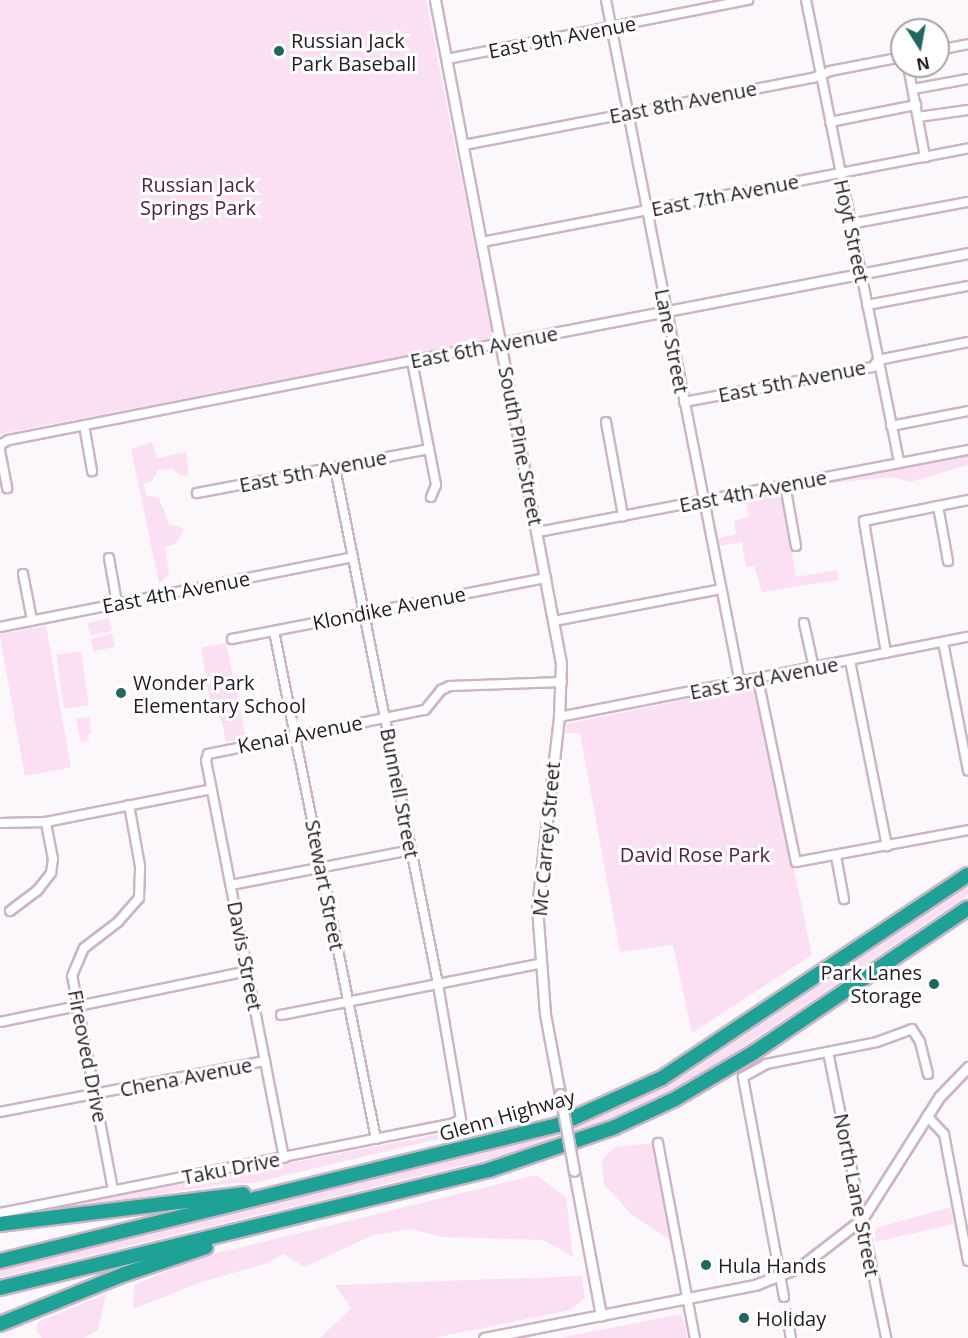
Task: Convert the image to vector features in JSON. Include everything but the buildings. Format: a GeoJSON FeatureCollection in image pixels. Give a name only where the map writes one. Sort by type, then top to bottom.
{"type":"FeatureCollection","features":[{"type":"Feature","properties":{"kind":"highway","name":"Glenn Highway"},"geometry":{"type":"LineString","coordinates":[[0,1261],[558,1125],[613,1103],[734,1033],[968,875]]}},
{"type":"Feature","properties":{"kind":"highway"},"geometry":{"type":"LineString","coordinates":[[3,1288],[350,1203],[557,1149],[665,1104],[753,1053],[968,908]]}},
{"type":"Feature","properties":{"kind":"highway"},"geometry":{"type":"LineString","coordinates":[[0,1224],[307,1185]]}},
{"type":"Feature","properties":{"kind":"highway"},"geometry":{"type":"LineString","coordinates":[[0,1324],[136,1270],[350,1203]]}},
{"type":"Feature","properties":{"kind":"street","name":"South Pine Street"},"geometry":{"type":"LineString","coordinates":[[435,0],[554,621],[562,682],[559,717]]}},
{"type":"Feature","properties":{"kind":"street","name":"Lane Street"},"geometry":{"type":"LineString","coordinates":[[606,0],[702,501],[740,682]]}},
{"type":"Feature","properties":{"kind":"street","name":"East 9th Avenue"},"geometry":{"type":"LineString","coordinates":[[447,59],[748,0]]}},
{"type":"Feature","properties":{"kind":"street","name":"Hoyt Street"},"geometry":{"type":"LineString","coordinates":[[806,0],[899,463]]}},
{"type":"Feature","properties":{"kind":"street"},"geometry":{"type":"LineString","coordinates":[[950,48],[968,44]]}},
{"type":"Feature","properties":{"kind":"street","name":"East 8th Avenue"},"geometry":{"type":"LineString","coordinates":[[464,145],[890,60]]}},
{"type":"Feature","properties":{"kind":"street"},"geometry":{"type":"LineString","coordinates":[[911,78],[926,157]]}},
{"type":"Feature","properties":{"kind":"street"},"geometry":{"type":"LineString","coordinates":[[913,89],[968,79]]}},
{"type":"Feature","properties":{"kind":"street"},"geometry":{"type":"LineString","coordinates":[[830,122],[916,105]]}},
{"type":"Feature","properties":{"kind":"street"},"geometry":{"type":"LineString","coordinates":[[918,117],[968,110]]}},
{"type":"Feature","properties":{"kind":"street","name":"East 7th Avenue"},"geometry":{"type":"LineString","coordinates":[[482,242],[968,148]]}},
{"type":"Feature","properties":{"kind":"street"},"geometry":{"type":"LineString","coordinates":[[850,224],[968,202]]}},
{"type":"Feature","properties":{"kind":"street","name":"East 6th Avenue"},"geometry":{"type":"LineString","coordinates":[[0,448],[84,425],[968,253]]}},
{"type":"Feature","properties":{"kind":"street"},"geometry":{"type":"LineString","coordinates":[[867,305],[968,286]]}},
{"type":"Feature","properties":{"kind":"street","name":"East 5th Avenue"},"geometry":{"type":"LineString","coordinates":[[684,402],[873,367],[878,360],[968,342]]}},
{"type":"Feature","properties":{"kind":"street"},"geometry":{"type":"LineString","coordinates":[[412,361],[436,485],[431,497]]}},
{"type":"Feature","properties":{"kind":"street"},"geometry":{"type":"LineString","coordinates":[[891,426],[968,411]]}},
{"type":"Feature","properties":{"kind":"street"},"geometry":{"type":"LineString","coordinates":[[606,422],[623,516]]}},
{"type":"Feature","properties":{"kind":"street"},"geometry":{"type":"LineString","coordinates":[[84,425],[92,471]]}},
{"type":"Feature","properties":{"kind":"street"},"geometry":{"type":"LineString","coordinates":[[0,448],[7,488]]}},
{"type":"Feature","properties":{"kind":"street","name":"East 5th Avenue"},"geometry":{"type":"LineString","coordinates":[[197,494],[429,449]]}},
{"type":"Feature","properties":{"kind":"street","name":"East 4th Avenue"},"geometry":{"type":"LineString","coordinates":[[538,532],[968,450]]}},
{"type":"Feature","properties":{"kind":"street","name":"Bunnell Street"},"geometry":{"type":"LineString","coordinates":[[334,468],[438,984],[460,1119]]}},
{"type":"Feature","properties":{"kind":"street"},"geometry":{"type":"LineString","coordinates":[[785,484],[796,546]]}},
{"type":"Feature","properties":{"kind":"street"},"geometry":{"type":"LineString","coordinates":[[886,653],[864,521],[968,500]]}},
{"type":"Feature","properties":{"kind":"street"},"geometry":{"type":"LineString","coordinates":[[938,506],[948,561]]}},
{"type":"Feature","properties":{"kind":"street","name":"East 4th Avenue"},"geometry":{"type":"LineString","coordinates":[[0,627],[352,556]]}},
{"type":"Feature","properties":{"kind":"street"},"geometry":{"type":"LineString","coordinates":[[109,558],[117,603]]}},
{"type":"Feature","properties":{"kind":"street"},"geometry":{"type":"LineString","coordinates":[[23,574],[32,620]]}},
{"type":"Feature","properties":{"kind":"street","name":"Klondike Avenue"},"geometry":{"type":"LineString","coordinates":[[232,639],[546,578]]}},
{"type":"Feature","properties":{"kind":"street"},"geometry":{"type":"LineString","coordinates":[[554,621],[721,589]]}},
{"type":"Feature","properties":{"kind":"street"},"geometry":{"type":"LineString","coordinates":[[804,623],[814,668]]}},
{"type":"Feature","properties":{"kind":"street","name":"Stewart Street"},"geometry":{"type":"LineString","coordinates":[[274,631],[376,1140]]}},
{"type":"Feature","properties":{"kind":"street","name":"East 3rd Avenue"},"geometry":{"type":"LineString","coordinates":[[559,717],[850,662],[968,637]]}},
{"type":"Feature","properties":{"kind":"street"},"geometry":{"type":"LineString","coordinates":[[943,642],[968,771]]}},
{"type":"Feature","properties":{"kind":"street"},"geometry":{"type":"LineString","coordinates":[[850,662],[886,846]]}},
{"type":"Feature","properties":{"kind":"street"},"geometry":{"type":"LineString","coordinates":[[758,679],[796,862],[968,830]]}},
{"type":"Feature","properties":{"kind":"street","name":"Kenai Avenue"},"geometry":{"type":"LineString","coordinates":[[208,754],[425,710],[441,690],[450,686],[562,682]]}},
{"type":"Feature","properties":{"kind":"street","name":"Mc Carrey Street"},"geometry":{"type":"LineString","coordinates":[[559,717],[541,855],[539,964],[560,1094],[601,1315]]}},
{"type":"Feature","properties":{"kind":"street","name":"Davis Street"},"geometry":{"type":"LineString","coordinates":[[208,754],[212,789],[284,1158]]}},
{"type":"Feature","properties":{"kind":"street"},"geometry":{"type":"LineString","coordinates":[[0,823],[46,822],[212,789]]}},
{"type":"Feature","properties":{"kind":"street","name":"Fireoved Drive"},"geometry":{"type":"LineString","coordinates":[[113,1190],[72,976],[84,948],[118,922],[139,898],[140,866],[129,805]]}},
{"type":"Feature","properties":{"kind":"street"},"geometry":{"type":"LineString","coordinates":[[10,911],[38,891],[51,873],[53,859],[46,822]]}},
{"type":"Feature","properties":{"kind":"street"},"geometry":{"type":"LineString","coordinates":[[231,885],[411,850]]}},
{"type":"Feature","properties":{"kind":"street"},"geometry":{"type":"LineString","coordinates":[[836,856],[844,898]]}},
{"type":"Feature","properties":{"kind":"street"},"geometry":{"type":"LineString","coordinates":[[281,1015],[539,964]]}},
{"type":"Feature","properties":{"kind":"street"},"geometry":{"type":"LineString","coordinates":[[0,1022],[249,971]]}},
{"type":"Feature","properties":{"kind":"street"},"geometry":{"type":"LineString","coordinates":[[784,1297],[741,1081],[746,1073],[766,1064],[897,1037],[912,1029],[920,1041],[928,1074]]}},
{"type":"Feature","properties":{"kind":"street","name":"North Lane Street"},"geometry":{"type":"LineString","coordinates":[[828,1052],[886,1338]]}},
{"type":"Feature","properties":{"kind":"street","name":"Chena Avenue"},"geometry":{"type":"LineString","coordinates":[[0,1112],[265,1061]]}},
{"type":"Feature","properties":{"kind":"street"},"geometry":{"type":"LineString","coordinates":[[484,1338],[687,1299],[780,1278],[820,1254],[862,1219],[939,1097],[968,1067]]}},
{"type":"Feature","properties":{"kind":"street"},"geometry":{"type":"LineString","coordinates":[[927,1116],[944,1134],[968,1261]]}},
{"type":"Feature","properties":{"kind":"street","name":"Taku Drive"},"geometry":{"type":"LineString","coordinates":[[0,1213],[376,1140],[454,1123],[460,1119]]}},
{"type":"Feature","properties":{"kind":"street"},"geometry":{"type":"LineString","coordinates":[[658,1143],[695,1338]]}},
{"type":"Feature","properties":{"kind":"street"},"geometry":{"type":"LineString","coordinates":[[959,1215],[968,1213]]}},
{"type":"Feature","properties":{"kind":"street"},"geometry":{"type":"LineString","coordinates":[[787,1314],[791,1338]]}},
{"type":"Feature","properties":{"kind":"green space","name":"Russian Jack Springs Park"},"geometry":{"type":"Polygon","coordinates":[[[0,0],[426,0],[493,339],[0,434],[0,0]]]}},
{"type":"Feature","properties":{"kind":"green space"},"geometry":{"type":"Polygon","coordinates":[[[152,442],[157,458],[186,452],[189,475],[181,476],[172,469],[158,470],[152,481],[144,484],[146,495],[159,498],[169,524],[184,529],[177,543],[165,547],[169,575],[159,583],[131,449],[152,442]]]}},
{"type":"Feature","properties":{"kind":"green space"},"geometry":{"type":"Polygon","coordinates":[[[968,456],[968,465],[910,482],[891,477],[822,484],[968,456]]]}},
{"type":"Feature","properties":{"kind":"green space"},"geometry":{"type":"Polygon","coordinates":[[[774,493],[783,500],[796,577],[837,570],[839,580],[762,592],[754,566],[746,567],[742,542],[718,546],[716,539],[736,534],[734,521],[749,517],[745,498],[774,493]]]}},
{"type":"Feature","properties":{"kind":"green space"},"geometry":{"type":"Polygon","coordinates":[[[109,618],[112,631],[90,636],[88,623],[109,618]]]}},
{"type":"Feature","properties":{"kind":"green space"},"geometry":{"type":"Polygon","coordinates":[[[46,626],[71,768],[25,776],[0,634],[46,626]]]}},
{"type":"Feature","properties":{"kind":"green space"},"geometry":{"type":"Polygon","coordinates":[[[112,634],[115,647],[93,652],[91,639],[112,634]]]}},
{"type":"Feature","properties":{"kind":"green space"},"geometry":{"type":"Polygon","coordinates":[[[226,643],[246,738],[226,742],[221,719],[211,707],[201,648],[226,643]]]}},
{"type":"Feature","properties":{"kind":"green space"},"geometry":{"type":"Polygon","coordinates":[[[81,651],[89,705],[64,709],[56,654],[81,651]]]}},
{"type":"Feature","properties":{"kind":"green space","name":"David Rose Park"},"geometry":{"type":"Polygon","coordinates":[[[755,685],[812,955],[692,1033],[673,945],[620,952],[580,733],[566,733],[567,724],[755,685]]]}},
{"type":"Feature","properties":{"kind":"green space"},"geometry":{"type":"Polygon","coordinates":[[[89,717],[92,733],[88,734],[89,740],[81,742],[76,719],[89,717]]]}},
{"type":"Feature","properties":{"kind":"green space"},"geometry":{"type":"Polygon","coordinates":[[[968,887],[968,895],[726,1058],[671,1092],[574,1134],[572,1126],[687,1074],[968,887]]]}},
{"type":"Feature","properties":{"kind":"green space"},"geometry":{"type":"Polygon","coordinates":[[[552,1098],[553,1108],[517,1120],[253,1183],[231,1183],[0,1219],[446,1133],[552,1098]]]}},
{"type":"Feature","properties":{"kind":"green space"},"geometry":{"type":"Polygon","coordinates":[[[559,1129],[561,1138],[506,1155],[0,1277],[0,1267],[246,1210],[559,1129]]]}},
{"type":"Feature","properties":{"kind":"green space"},"geometry":{"type":"Polygon","coordinates":[[[652,1143],[657,1160],[670,1240],[632,1215],[604,1184],[602,1160],[615,1147],[652,1143]]]}},
{"type":"Feature","properties":{"kind":"green space"},"geometry":{"type":"Polygon","coordinates":[[[536,1175],[566,1197],[573,1257],[543,1240],[443,1237],[410,1229],[373,1235],[305,1267],[283,1254],[268,1263],[202,1282],[133,1309],[134,1285],[201,1257],[536,1175]]]}},
{"type":"Feature","properties":{"kind":"green space"},"geometry":{"type":"Polygon","coordinates":[[[951,1207],[954,1224],[875,1242],[876,1228],[951,1207]]]}},
{"type":"Feature","properties":{"kind":"green space"},"geometry":{"type":"Polygon","coordinates":[[[582,1276],[585,1297],[571,1310],[433,1338],[320,1338],[351,1308],[335,1285],[582,1276]]]}},
{"type":"Feature","properties":{"kind":"green space"},"geometry":{"type":"Polygon","coordinates":[[[106,1294],[98,1330],[84,1338],[42,1338],[36,1331],[38,1322],[106,1294]]]}},
{"type":"Feature","properties":{"kind":"green space"},"geometry":{"type":"Polygon","coordinates":[[[682,1314],[687,1338],[559,1338],[682,1314]]]}},
{"type":"Feature","properties":{"kind":"place","name":"Russian Jack Park Baseball"},"geometry":{"type":"Point","coordinates":[279,51]}},
{"type":"Feature","properties":{"kind":"place","name":"Wonder Park Elementary School"},"geometry":{"type":"Point","coordinates":[121,693]}},
{"type":"Feature","properties":{"kind":"place","name":"Park Lanes Storage"},"geometry":{"type":"Point","coordinates":[934,984]}},
{"type":"Feature","properties":{"kind":"place","name":"Hula Hands"},"geometry":{"type":"Point","coordinates":[706,1265]}},
{"type":"Feature","properties":{"kind":"place","name":"Holiday"},"geometry":{"type":"Point","coordinates":[744,1318]}}]}
